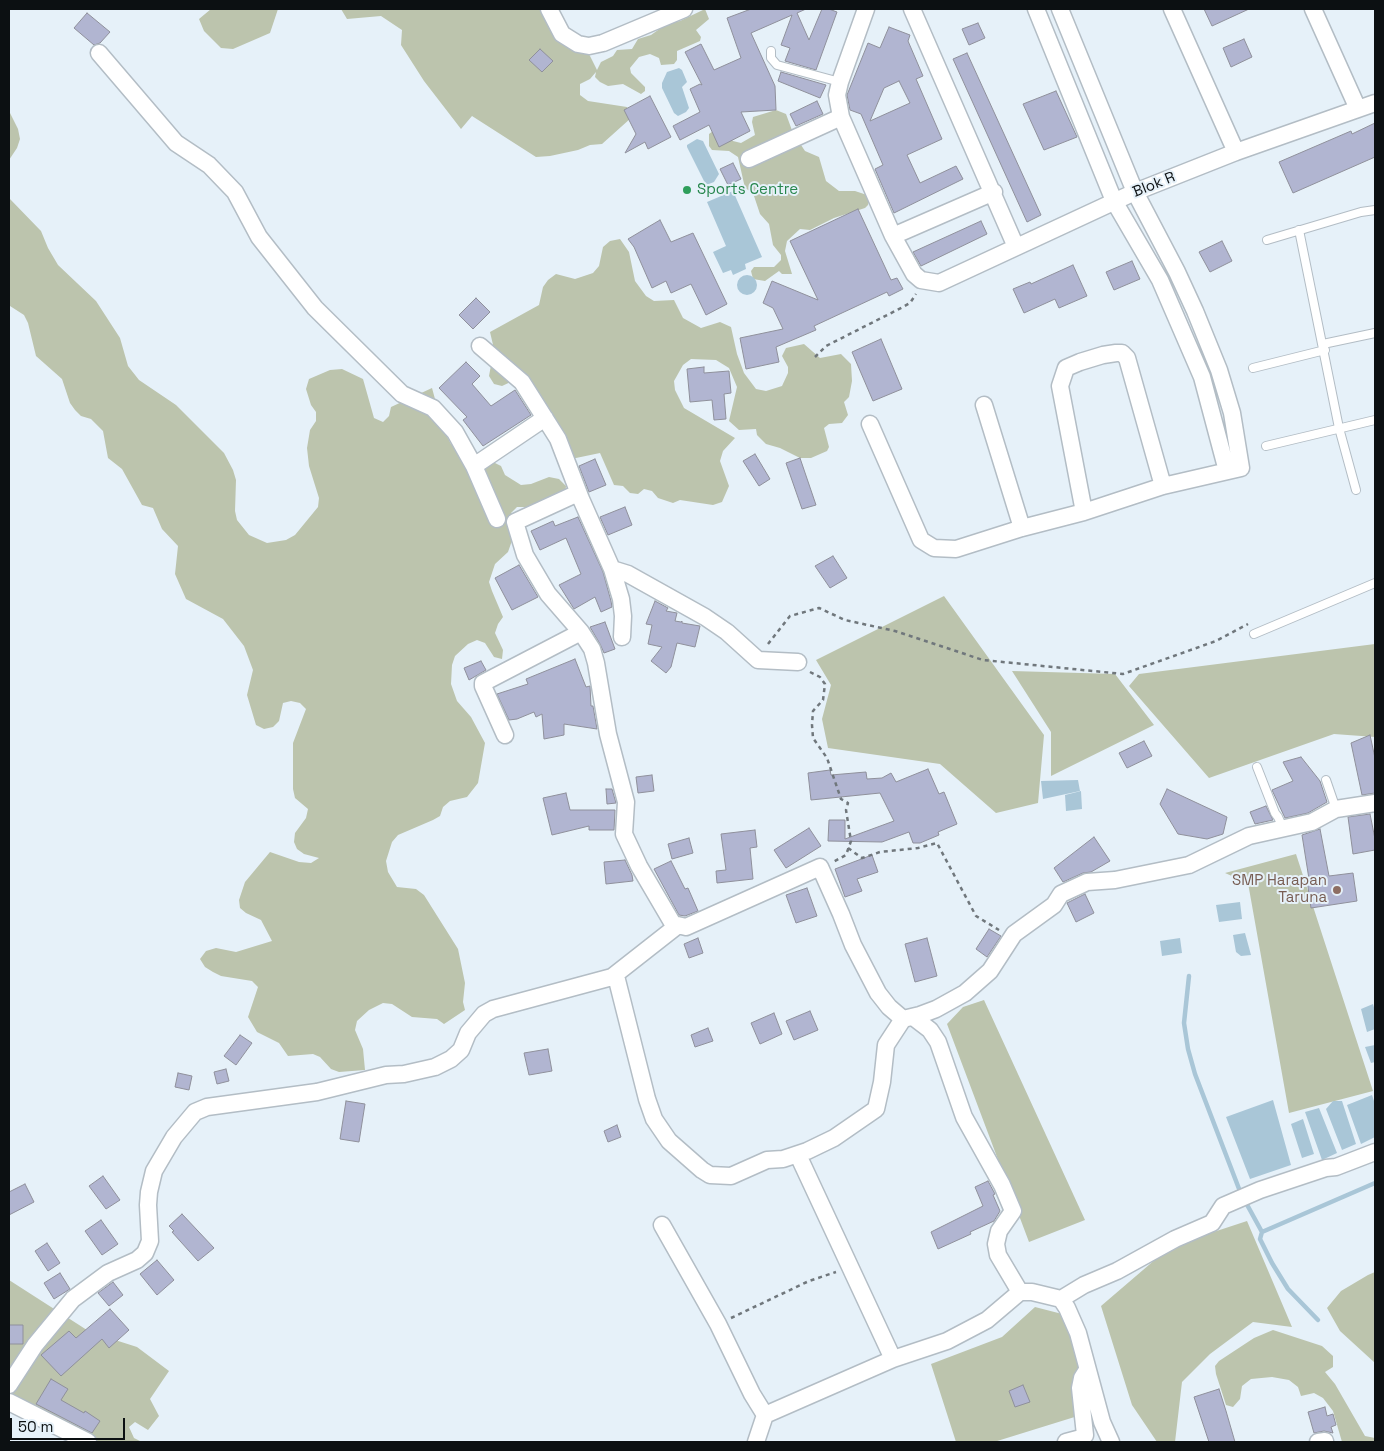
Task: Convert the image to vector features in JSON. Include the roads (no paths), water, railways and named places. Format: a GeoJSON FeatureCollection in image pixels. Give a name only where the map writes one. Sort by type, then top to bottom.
{"type":"FeatureCollection","features":[{"type":"Feature","properties":{"kind":"street"},"geometry":{"type":"LineString","coordinates":[[549,9],[562,34],[578,44],[589,46],[604,43],[684,9]]}},
{"type":"Feature","properties":{"kind":"street"},"geometry":{"type":"LineString","coordinates":[[866,9],[840,82],[838,95],[840,117],[892,236],[994,192]]}},
{"type":"Feature","properties":{"kind":"street"},"geometry":{"type":"LineString","coordinates":[[912,9],[994,192],[1016,247]]}},
{"type":"Feature","properties":{"kind":"street"},"geometry":{"type":"LineString","coordinates":[[870,424],[920,540],[934,548],[956,549],[1022,528],[1084,512],[1163,486],[1241,468],[1232,413],[1219,370],[1195,311],[1135,192],[1060,9]]}},
{"type":"Feature","properties":{"kind":"street"},"geometry":{"type":"LineString","coordinates":[[1172,9],[1236,152]]}},
{"type":"Feature","properties":{"kind":"street"},"geometry":{"type":"LineString","coordinates":[[1313,9],[1358,109]]}},
{"type":"Feature","properties":{"kind":"street"},"geometry":{"type":"LineString","coordinates":[[1039,10],[1114,201],[1160,280],[1202,377],[1227,471]]}},
{"type":"Feature","properties":{"kind":"street"},"geometry":{"type":"LineString","coordinates":[[99,53],[176,143],[209,165],[235,192],[259,237],[315,308],[402,394],[433,408],[455,432],[474,466],[497,519]]}},
{"type":"Feature","properties":{"kind":"street","name":"Blok R"},"geometry":{"type":"LineString","coordinates":[[892,236],[914,274],[921,280],[939,284],[1135,192],[1236,152],[1375,103]]}},
{"type":"Feature","properties":{"kind":"street"},"geometry":{"type":"LineString","coordinates":[[749,159],[840,117]]}},
{"type":"Feature","properties":{"kind":"street"},"geometry":{"type":"LineString","coordinates":[[1177,318],[1195,311]]}},
{"type":"Feature","properties":{"kind":"street"},"geometry":{"type":"LineString","coordinates":[[480,346],[522,382],[558,439],[578,493],[612,569],[621,599],[623,616],[622,637]]}},
{"type":"Feature","properties":{"kind":"street"},"geometry":{"type":"LineString","coordinates":[[1084,512],[1060,386],[1066,368],[1080,362],[1116,353],[1122,353],[1127,358],[1163,486]]}},
{"type":"Feature","properties":{"kind":"street"},"geometry":{"type":"LineString","coordinates":[[984,405],[1022,528]]}},
{"type":"Feature","properties":{"kind":"street"},"geometry":{"type":"LineString","coordinates":[[474,466],[545,418]]}},
{"type":"Feature","properties":{"kind":"street"},"geometry":{"type":"LineString","coordinates":[[578,493],[515,522],[525,554],[548,594],[581,632],[592,649],[608,734],[626,802],[624,834],[639,866],[673,924],[686,927],[820,867],[842,914],[853,945],[878,993],[889,1007],[930,1030],[938,1042],[964,1116],[1002,1185],[1013,1210],[999,1231],[996,1244],[998,1255],[1020,1292]]}},
{"type":"Feature","properties":{"kind":"street"},"geometry":{"type":"LineString","coordinates":[[612,569],[628,574],[705,617],[727,632],[758,660],[798,662]]}},
{"type":"Feature","properties":{"kind":"street"},"geometry":{"type":"LineString","coordinates":[[505,735],[483,683],[581,632]]}},
{"type":"Feature","properties":{"kind":"street"},"geometry":{"type":"LineString","coordinates":[[612,976],[617,980],[654,1120],[668,1141],[702,1170],[715,1176],[731,1176],[767,1160],[783,1159],[798,1155],[834,1138],[876,1109],[882,1082],[886,1045],[908,1018],[936,1009],[965,993],[990,970],[1014,934],[1054,905],[1061,894],[1087,882],[1114,880],[1189,865],[1249,836],[1312,822],[1336,809],[1375,804]]}},
{"type":"Feature","properties":{"kind":"street"},"geometry":{"type":"LineString","coordinates":[[9,1385],[35,1345],[72,1300],[108,1273],[137,1260],[146,1252],[150,1241],[149,1192],[154,1171],[174,1137],[195,1112],[207,1108],[317,1092],[386,1075],[404,1074],[435,1067],[451,1059],[461,1050],[468,1033],[484,1014],[493,1009],[612,976],[677,926]]}},
{"type":"Feature","properties":{"kind":"street"},"geometry":{"type":"LineString","coordinates":[[1061,1299],[1084,1285],[1117,1271],[1176,1239],[1212,1223],[1223,1206],[1260,1190],[1326,1168],[1336,1167],[1375,1152]]}},
{"type":"Feature","properties":{"kind":"street"},"geometry":{"type":"LineString","coordinates":[[798,1155],[893,1359]]}},
{"type":"Feature","properties":{"kind":"street"},"geometry":{"type":"LineString","coordinates":[[662,1226],[718,1324],[752,1394],[765,1415]]}},
{"type":"Feature","properties":{"kind":"street"},"geometry":{"type":"LineString","coordinates":[[756,1442],[765,1415],[893,1359],[947,1341],[987,1320],[1020,1292],[1032,1292],[1061,1299],[1067,1308],[1078,1333],[1102,1422],[1111,1442]]}},
{"type":"Feature","properties":{"kind":"street"},"geometry":{"type":"LineString","coordinates":[[1066,1442],[1081,1438],[1085,1434],[1080,1388],[1082,1378],[1087,1370]]}},
{"type":"Feature","properties":{"kind":"street"},"geometry":{"type":"LineString","coordinates":[[9,1402],[88,1442]]}},
{"type":"Feature","properties":{"kind":"lane"},"geometry":{"type":"LineString","coordinates":[[771,51],[772,64],[840,82]]}},
{"type":"Feature","properties":{"kind":"lane"},"geometry":{"type":"LineString","coordinates":[[1267,240],[1361,212],[1375,210]]}},
{"type":"Feature","properties":{"kind":"lane"},"geometry":{"type":"LineString","coordinates":[[1299,230],[1339,428],[1356,490]]}},
{"type":"Feature","properties":{"kind":"lane"},"geometry":{"type":"LineString","coordinates":[[1253,368],[1375,333]]}},
{"type":"Feature","properties":{"kind":"lane"},"geometry":{"type":"LineString","coordinates":[[1266,446],[1375,420]]}},
{"type":"Feature","properties":{"kind":"lane"},"geometry":{"type":"LineString","coordinates":[[1254,634],[1375,583]]}},
{"type":"Feature","properties":{"kind":"lane"},"geometry":{"type":"LineString","coordinates":[[1257,767],[1282,828]]}},
{"type":"Feature","properties":{"kind":"lane"},"geometry":{"type":"LineString","coordinates":[[1326,780],[1336,809]]}},
{"type":"Feature","properties":{"kind":"water"},"geometry":{"type":"Polygon","coordinates":[[[679,68],[682,70],[687,82],[682,87],[689,108],[678,116],[674,113],[662,88],[662,83],[667,72],[679,68]]]}},
{"type":"Feature","properties":{"kind":"water"},"geometry":{"type":"Polygon","coordinates":[[[697,139],[703,141],[719,174],[714,182],[706,185],[687,147],[687,145],[697,139]]]}},
{"type":"Feature","properties":{"kind":"water"},"geometry":{"type":"Polygon","coordinates":[[[733,191],[762,257],[745,264],[746,269],[733,275],[731,270],[723,273],[713,252],[726,246],[707,202],[733,191]]]}},
{"type":"Feature","properties":{"kind":"water"},"geometry":{"type":"Polygon","coordinates":[[[743,275],[751,275],[757,281],[757,289],[751,295],[743,295],[737,289],[737,281],[743,275]]]}},
{"type":"Feature","properties":{"kind":"water"},"geometry":{"type":"Polygon","coordinates":[[[1078,780],[1080,791],[1043,799],[1041,781],[1078,780]]]}},
{"type":"Feature","properties":{"kind":"water"},"geometry":{"type":"Polygon","coordinates":[[[1081,791],[1082,809],[1066,811],[1065,795],[1081,791]]]}},
{"type":"Feature","properties":{"kind":"water"},"geometry":{"type":"Polygon","coordinates":[[[1240,902],[1242,919],[1219,922],[1216,905],[1240,902]]]}},
{"type":"Feature","properties":{"kind":"water"},"geometry":{"type":"Polygon","coordinates":[[[1245,933],[1251,955],[1241,956],[1236,952],[1233,935],[1245,933]]]}},
{"type":"Feature","properties":{"kind":"water"},"geometry":{"type":"Polygon","coordinates":[[[1180,938],[1182,953],[1162,956],[1160,941],[1180,938]]]}},
{"type":"Feature","properties":{"kind":"water"},"geometry":{"type":"Polygon","coordinates":[[[1373,1004],[1375,1029],[1367,1032],[1361,1009],[1373,1004]]]}},
{"type":"Feature","properties":{"kind":"water"},"geometry":{"type":"Polygon","coordinates":[[[1375,1045],[1375,1062],[1371,1063],[1365,1047],[1375,1045]]]}},
{"type":"Feature","properties":{"kind":"water"},"geometry":{"type":"Polygon","coordinates":[[[1372,1095],[1375,1104],[1375,1137],[1361,1144],[1347,1105],[1372,1095]]]}},
{"type":"Feature","properties":{"kind":"water"},"geometry":{"type":"Polygon","coordinates":[[[1273,1100],[1291,1165],[1250,1179],[1226,1117],[1273,1100]]]}},
{"type":"Feature","properties":{"kind":"water"},"geometry":{"type":"Polygon","coordinates":[[[1333,1101],[1342,1101],[1356,1144],[1342,1150],[1326,1109],[1333,1101]]]}},
{"type":"Feature","properties":{"kind":"water"},"geometry":{"type":"Polygon","coordinates":[[[1319,1108],[1337,1153],[1322,1160],[1305,1112],[1319,1108]]]}},
{"type":"Feature","properties":{"kind":"water"},"geometry":{"type":"Polygon","coordinates":[[[1303,1119],[1314,1154],[1302,1158],[1291,1124],[1303,1119]]]}},
{"type":"Feature","properties":{"kind":"waterway"},"geometry":{"type":"LineString","coordinates":[[1189,976],[1184,1023],[1188,1049],[1195,1074],[1241,1194]]}},
{"type":"Feature","properties":{"kind":"waterway"},"geometry":{"type":"LineString","coordinates":[[1318,1320],[1288,1289],[1260,1239],[1262,1232],[1375,1183]]}},
{"type":"Feature","properties":{"kind":"waterway"},"geometry":{"type":"LineString","coordinates":[[1245,1201],[1262,1232]]}},
{"type":"Feature","properties":{"kind":"place","name":"Sports Centre"},"geometry":{"type":"Point","coordinates":[687,190]}},
{"type":"Feature","properties":{"kind":"place","name":"SMP Harapan Taruna"},"geometry":{"type":"Point","coordinates":[1337,890]}}]}
